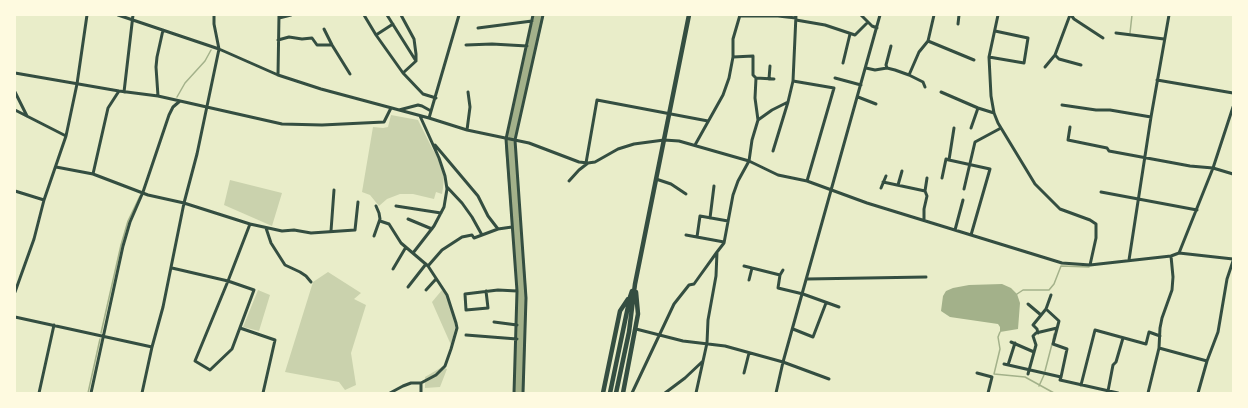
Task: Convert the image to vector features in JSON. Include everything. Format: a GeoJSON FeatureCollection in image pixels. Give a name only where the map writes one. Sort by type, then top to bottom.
{"type":"FeatureCollection","features":[{"type":"Feature","properties":{"kind":"main road"},"geometry":{"type":"LineString","coordinates":[[616,393],[629,332],[635,284],[689,15]]}},
{"type":"Feature","properties":{"kind":"main road"},"geometry":{"type":"LineString","coordinates":[[610,393],[630,297],[635,284]]}},
{"type":"Feature","properties":{"kind":"main road"},"geometry":{"type":"LineString","coordinates":[[623,393],[638,314],[635,284]]}},
{"type":"Feature","properties":{"kind":"main road"},"geometry":{"type":"LineString","coordinates":[[603,393],[620,311],[630,297]]}},
{"type":"Feature","properties":{"kind":"street"},"geometry":{"type":"LineString","coordinates":[[15,292],[34,239],[44,200],[66,136],[77,84],[87,15]]}},
{"type":"Feature","properties":{"kind":"street"},"geometry":{"type":"LineString","coordinates":[[118,15],[219,50],[278,75],[321,89],[429,118],[467,130],[529,143],[579,162],[595,162],[625,146],[664,140],[679,141],[749,161],[778,175],[807,181],[867,203],[1062,263],[1090,265],[1171,256],[1179,253],[1233,260],[1227,279],[1218,332],[1207,361],[1198,393]]}},
{"type":"Feature","properties":{"kind":"street"},"geometry":{"type":"LineString","coordinates":[[124,92],[133,15]]}},
{"type":"Feature","properties":{"kind":"street"},"geometry":{"type":"LineString","coordinates":[[142,393],[172,268],[184,203],[197,154],[219,50],[214,24],[214,15]]}},
{"type":"Feature","properties":{"kind":"street"},"geometry":{"type":"LineString","coordinates":[[278,75],[279,17],[291,15]]}},
{"type":"Feature","properties":{"kind":"street"},"geometry":{"type":"LineString","coordinates":[[364,15],[376,35],[403,73],[423,94],[436,98]]}},
{"type":"Feature","properties":{"kind":"street"},"geometry":{"type":"LineString","coordinates":[[387,15],[416,61]]}},
{"type":"Feature","properties":{"kind":"street"},"geometry":{"type":"LineString","coordinates":[[401,15],[414,39],[416,46],[416,61],[403,73]]}},
{"type":"Feature","properties":{"kind":"street"},"geometry":{"type":"LineString","coordinates":[[429,118],[459,15]]}},
{"type":"Feature","properties":{"kind":"street"},"geometry":{"type":"LineString","coordinates":[[514,393],[517,339],[517,290],[507,139],[534,15]]}},
{"type":"Feature","properties":{"kind":"street"},"geometry":{"type":"LineString","coordinates":[[523,393],[526,298],[514,140],[543,15]]}},
{"type":"Feature","properties":{"kind":"street"},"geometry":{"type":"LineString","coordinates":[[695,145],[723,95],[729,78],[733,57],[733,40],[740,15],[796,18],[825,25],[855,35],[868,22]]}},
{"type":"Feature","properties":{"kind":"street"},"geometry":{"type":"LineString","coordinates":[[861,15],[872,26],[877,28]]}},
{"type":"Feature","properties":{"kind":"street"},"geometry":{"type":"LineString","coordinates":[[776,393],[783,362],[880,15]]}},
{"type":"Feature","properties":{"kind":"street"},"geometry":{"type":"LineString","coordinates":[[909,75],[920,52],[928,42],[934,15]]}},
{"type":"Feature","properties":{"kind":"street"},"geometry":{"type":"LineString","coordinates":[[958,24],[959,15]]}},
{"type":"Feature","properties":{"kind":"street"},"geometry":{"type":"LineString","coordinates":[[998,15],[990,57],[991,96],[994,113],[1001,128],[1035,184],[1060,209],[1090,220],[1096,224],[1096,238],[1090,265]]}},
{"type":"Feature","properties":{"kind":"street"},"geometry":{"type":"LineString","coordinates":[[1045,67],[1055,55],[1070,15],[1103,38]]}},
{"type":"Feature","properties":{"kind":"street"},"geometry":{"type":"LineString","coordinates":[[1129,260],[1157,80],[1169,15]]}},
{"type":"Feature","properties":{"kind":"street"},"geometry":{"type":"LineString","coordinates":[[773,151],[793,82],[796,18]]}},
{"type":"Feature","properties":{"kind":"street"},"geometry":{"type":"LineString","coordinates":[[478,28],[532,21]]}},
{"type":"Feature","properties":{"kind":"street"},"geometry":{"type":"LineString","coordinates":[[376,35],[393,24]]}},
{"type":"Feature","properties":{"kind":"street"},"geometry":{"type":"LineString","coordinates":[[324,29],[350,74]]}},
{"type":"Feature","properties":{"kind":"street"},"geometry":{"type":"LineString","coordinates":[[158,96],[156,67],[163,30]]}},
{"type":"Feature","properties":{"kind":"street"},"geometry":{"type":"LineString","coordinates":[[990,57],[1024,63],[1028,38],[995,31]]}},
{"type":"Feature","properties":{"kind":"street"},"geometry":{"type":"LineString","coordinates":[[1116,33],[1164,39]]}},
{"type":"Feature","properties":{"kind":"street"},"geometry":{"type":"LineString","coordinates":[[843,63],[850,34]]}},
{"type":"Feature","properties":{"kind":"street"},"geometry":{"type":"LineString","coordinates":[[278,40],[289,37],[302,39],[312,38],[318,45],[332,45]]}},
{"type":"Feature","properties":{"kind":"street"},"geometry":{"type":"LineString","coordinates":[[928,42],[974,60]]}},
{"type":"Feature","properties":{"kind":"street"},"geometry":{"type":"LineString","coordinates":[[466,45],[492,44],[527,46]]}},
{"type":"Feature","properties":{"kind":"street"},"geometry":{"type":"LineString","coordinates":[[887,68],[886,65],[891,46]]}},
{"type":"Feature","properties":{"kind":"street"},"geometry":{"type":"LineString","coordinates":[[1055,55],[1059,59],[1081,65]]}},
{"type":"Feature","properties":{"kind":"street"},"geometry":{"type":"LineString","coordinates":[[632,393],[674,304],[689,286],[694,284],[724,242],[733,194],[749,161],[752,140],[758,120],[755,98],[756,78],[753,75],[753,56],[733,57]]}},
{"type":"Feature","properties":{"kind":"street"},"geometry":{"type":"LineString","coordinates":[[769,79],[770,66]]}},
{"type":"Feature","properties":{"kind":"street"},"geometry":{"type":"LineString","coordinates":[[866,68],[875,70],[887,68],[909,75],[923,82],[925,87]]}},
{"type":"Feature","properties":{"kind":"street"},"geometry":{"type":"LineString","coordinates":[[15,73],[124,92],[158,96],[282,124],[322,125],[384,122],[391,108]]}},
{"type":"Feature","properties":{"kind":"street"},"geometry":{"type":"LineString","coordinates":[[756,78],[774,79]]}},
{"type":"Feature","properties":{"kind":"street"},"geometry":{"type":"LineString","coordinates":[[835,78],[861,85]]}},
{"type":"Feature","properties":{"kind":"street"},"geometry":{"type":"LineString","coordinates":[[1157,80],[1233,93]]}},
{"type":"Feature","properties":{"kind":"street"},"geometry":{"type":"LineString","coordinates":[[793,82],[834,88],[807,181]]}},
{"type":"Feature","properties":{"kind":"street"},"geometry":{"type":"LineString","coordinates":[[93,174],[108,108],[119,91]]}},
{"type":"Feature","properties":{"kind":"street"},"geometry":{"type":"LineString","coordinates":[[15,92],[28,116]]}},
{"type":"Feature","properties":{"kind":"street"},"geometry":{"type":"LineString","coordinates":[[467,130],[470,107],[468,92]]}},
{"type":"Feature","properties":{"kind":"street"},"geometry":{"type":"LineString","coordinates":[[941,92],[978,108],[994,113]]}},
{"type":"Feature","properties":{"kind":"street"},"geometry":{"type":"LineString","coordinates":[[858,96],[876,104]]}},
{"type":"Feature","properties":{"kind":"street"},"geometry":{"type":"LineString","coordinates":[[570,181],[587,163],[597,100],[708,121]]}},
{"type":"Feature","properties":{"kind":"street"},"geometry":{"type":"LineString","coordinates":[[91,393],[123,246],[130,222],[143,192],[169,115],[180,101]]}},
{"type":"Feature","properties":{"kind":"street"},"geometry":{"type":"LineString","coordinates":[[758,120],[772,110],[788,102]]}},
{"type":"Feature","properties":{"kind":"street"},"geometry":{"type":"LineString","coordinates":[[398,110],[418,105],[431,111]]}},
{"type":"Feature","properties":{"kind":"street"},"geometry":{"type":"LineString","coordinates":[[1062,105],[1096,110],[1110,110],[1151,117]]}},
{"type":"Feature","properties":{"kind":"street"},"geometry":{"type":"LineString","coordinates":[[1179,253],[1213,168],[1233,107]]}},
{"type":"Feature","properties":{"kind":"street"},"geometry":{"type":"LineString","coordinates":[[971,128],[978,108]]}},
{"type":"Feature","properties":{"kind":"street"},"geometry":{"type":"LineString","coordinates":[[15,110],[66,136]]}},
{"type":"Feature","properties":{"kind":"street"},"geometry":{"type":"LineString","coordinates":[[413,253],[432,229],[441,213],[444,207],[447,187],[445,176],[433,142],[420,116]]}},
{"type":"Feature","properties":{"kind":"street"},"geometry":{"type":"LineString","coordinates":[[1070,127],[1068,140],[1107,148],[1109,151],[1190,166],[1213,168],[1233,174]]}},
{"type":"Feature","properties":{"kind":"street"},"geometry":{"type":"LineString","coordinates":[[949,160],[954,128]]}},
{"type":"Feature","properties":{"kind":"street"},"geometry":{"type":"LineString","coordinates":[[964,189],[975,142],[1001,128]]}},
{"type":"Feature","properties":{"kind":"street"},"geometry":{"type":"LineString","coordinates":[[433,142],[478,196],[488,216],[498,229]]}},
{"type":"Feature","properties":{"kind":"street"},"geometry":{"type":"LineString","coordinates":[[942,178],[946,159],[990,169],[971,235]]}},
{"type":"Feature","properties":{"kind":"street"},"geometry":{"type":"LineString","coordinates":[[56,167],[93,174],[143,192],[184,203],[250,224],[282,231],[294,230],[311,234],[355,230],[358,202]]}},
{"type":"Feature","properties":{"kind":"street"},"geometry":{"type":"LineString","coordinates":[[898,185],[902,171]]}},
{"type":"Feature","properties":{"kind":"street"},"geometry":{"type":"LineString","coordinates":[[881,188],[886,176]]}},
{"type":"Feature","properties":{"kind":"street"},"geometry":{"type":"LineString","coordinates":[[924,220],[924,209],[927,196],[924,191],[927,178]]}},
{"type":"Feature","properties":{"kind":"street"},"geometry":{"type":"LineString","coordinates":[[656,179],[671,184],[686,194]]}},
{"type":"Feature","properties":{"kind":"street"},"geometry":{"type":"LineString","coordinates":[[884,182],[924,191]]}},
{"type":"Feature","properties":{"kind":"street"},"geometry":{"type":"LineString","coordinates":[[710,218],[714,186]]}},
{"type":"Feature","properties":{"kind":"street"},"geometry":{"type":"LineString","coordinates":[[447,187],[462,203],[482,235]]}},
{"type":"Feature","properties":{"kind":"street"},"geometry":{"type":"LineString","coordinates":[[331,231],[334,190]]}},
{"type":"Feature","properties":{"kind":"street"},"geometry":{"type":"LineString","coordinates":[[15,191],[44,200]]}},
{"type":"Feature","properties":{"kind":"street"},"geometry":{"type":"LineString","coordinates":[[1101,192],[1136,197],[1138,199],[1197,210]]}},
{"type":"Feature","properties":{"kind":"street"},"geometry":{"type":"LineString","coordinates":[[954,230],[963,200]]}},
{"type":"Feature","properties":{"kind":"street"},"geometry":{"type":"LineString","coordinates":[[374,236],[380,221],[376,206]]}},
{"type":"Feature","properties":{"kind":"street"},"geometry":{"type":"LineString","coordinates":[[396,206],[441,213]]}},
{"type":"Feature","properties":{"kind":"street"},"geometry":{"type":"LineString","coordinates":[[697,237],[700,216],[728,221]]}},
{"type":"Feature","properties":{"kind":"street"},"geometry":{"type":"LineString","coordinates":[[408,219],[432,229]]}},
{"type":"Feature","properties":{"kind":"street"},"geometry":{"type":"LineString","coordinates":[[380,221],[389,224],[393,228],[401,243],[427,265],[450,302],[457,328],[445,366],[436,375],[421,383],[411,383],[402,386],[390,393]]}},
{"type":"Feature","properties":{"kind":"street"},"geometry":{"type":"LineString","coordinates":[[172,268],[228,281],[254,290],[232,349],[210,370],[195,362],[228,281],[250,224]]}},
{"type":"Feature","properties":{"kind":"street"},"geometry":{"type":"LineString","coordinates":[[408,287],[442,250],[453,242],[467,236],[472,235],[474,238],[498,229],[512,227]]}},
{"type":"Feature","properties":{"kind":"street"},"geometry":{"type":"LineString","coordinates":[[266,228],[271,243],[285,265],[300,272],[311,282]]}},
{"type":"Feature","properties":{"kind":"street"},"geometry":{"type":"LineString","coordinates":[[686,235],[724,242]]}},
{"type":"Feature","properties":{"kind":"street"},"geometry":{"type":"LineString","coordinates":[[393,269],[406,248]]}},
{"type":"Feature","properties":{"kind":"street"},"geometry":{"type":"LineString","coordinates":[[696,393],[707,344],[708,320],[717,270],[717,252]]}},
{"type":"Feature","properties":{"kind":"street"},"geometry":{"type":"LineString","coordinates":[[1148,393],[1159,348],[1162,318],[1172,290],[1173,277],[1171,256]]}},
{"type":"Feature","properties":{"kind":"street"},"geometry":{"type":"LineString","coordinates":[[744,266],[780,276]]}},
{"type":"Feature","properties":{"kind":"street"},"geometry":{"type":"LineString","coordinates":[[749,280],[752,268]]}},
{"type":"Feature","properties":{"kind":"street"},"geometry":{"type":"LineString","coordinates":[[782,270],[778,288],[803,294],[839,307]]}},
{"type":"Feature","properties":{"kind":"street"},"geometry":{"type":"LineString","coordinates":[[807,279],[926,277]]}},
{"type":"Feature","properties":{"kind":"street"},"geometry":{"type":"LineString","coordinates":[[426,290],[436,279]]}},
{"type":"Feature","properties":{"kind":"street"},"geometry":{"type":"LineString","coordinates":[[486,291],[488,308],[466,310],[464,294],[486,291],[498,290],[517,290]]}},
{"type":"Feature","properties":{"kind":"street"},"geometry":{"type":"LineString","coordinates":[[1038,333],[1037,329],[1033,325],[1046,309],[1051,295]]}},
{"type":"Feature","properties":{"kind":"street"},"geometry":{"type":"LineString","coordinates":[[793,329],[813,337],[826,303]]}},
{"type":"Feature","properties":{"kind":"street"},"geometry":{"type":"LineString","coordinates":[[1028,304],[1041,315]]}},
{"type":"Feature","properties":{"kind":"street"},"geometry":{"type":"LineString","coordinates":[[1046,309],[1059,320],[1053,344],[1067,349],[1060,380],[1118,393]]}},
{"type":"Feature","properties":{"kind":"street"},"geometry":{"type":"LineString","coordinates":[[15,317],[152,347]]}},
{"type":"Feature","properties":{"kind":"street"},"geometry":{"type":"LineString","coordinates":[[494,322],[517,325]]}},
{"type":"Feature","properties":{"kind":"street"},"geometry":{"type":"LineString","coordinates":[[39,393],[54,326]]}},
{"type":"Feature","properties":{"kind":"street"},"geometry":{"type":"LineString","coordinates":[[240,328],[276,340],[262,393]]}},
{"type":"Feature","properties":{"kind":"street"},"geometry":{"type":"LineString","coordinates":[[1028,374],[1036,344],[1033,336],[1038,333],[1057,328]]}},
{"type":"Feature","properties":{"kind":"street"},"geometry":{"type":"LineString","coordinates":[[636,329],[683,340],[725,346],[783,362],[829,379]]}},
{"type":"Feature","properties":{"kind":"street"},"geometry":{"type":"LineString","coordinates":[[1081,385],[1095,330],[1146,344],[1149,332],[1160,336]]}},
{"type":"Feature","properties":{"kind":"street"},"geometry":{"type":"LineString","coordinates":[[466,335],[517,339]]}},
{"type":"Feature","properties":{"kind":"street"},"geometry":{"type":"LineString","coordinates":[[1106,391],[1122,338]]}},
{"type":"Feature","properties":{"kind":"street"},"geometry":{"type":"LineString","coordinates":[[1008,365],[1013,343],[1034,352]]}},
{"type":"Feature","properties":{"kind":"street"},"geometry":{"type":"LineString","coordinates":[[1159,348],[1207,361]]}},
{"type":"Feature","properties":{"kind":"street"},"geometry":{"type":"LineString","coordinates":[[744,373],[749,353]]}},
{"type":"Feature","properties":{"kind":"street"},"geometry":{"type":"LineString","coordinates":[[516,354],[524,354]]}},
{"type":"Feature","properties":{"kind":"street"},"geometry":{"type":"LineString","coordinates":[[665,393],[685,378],[703,361]]}},
{"type":"Feature","properties":{"kind":"street"},"geometry":{"type":"LineString","coordinates":[[1004,364],[1061,377]]}},
{"type":"Feature","properties":{"kind":"street"},"geometry":{"type":"LineString","coordinates":[[977,373],[992,377],[988,393]]}},
{"type":"Feature","properties":{"kind":"street"},"geometry":{"type":"LineString","coordinates":[[421,383],[421,393]]}},
{"type":"Feature","properties":{"kind":"shaded area"},"geometry":{"type":"Polygon","coordinates":[[[391,115],[418,120],[433,150],[441,162],[444,176],[442,194],[436,192],[434,199],[413,194],[400,194],[387,199],[379,206],[370,195],[362,192],[373,127],[388,127],[391,115]]]}},
{"type":"Feature","properties":{"kind":"shaded area"},"geometry":{"type":"Polygon","coordinates":[[[230,180],[282,193],[272,226],[224,205],[230,180]]]}},
{"type":"Feature","properties":{"kind":"shaded area"},"geometry":{"type":"Polygon","coordinates":[[[328,272],[361,293],[354,299],[366,305],[351,353],[356,385],[345,390],[339,382],[285,372],[313,282],[328,272]]]}},
{"type":"Feature","properties":{"kind":"shaded area"},"geometry":{"type":"Polygon","coordinates":[[[1002,284],[1011,288],[1017,294],[1020,303],[1018,329],[1000,332],[1000,327],[998,324],[950,317],[941,311],[943,296],[946,291],[969,285],[1002,284]]]}},
{"type":"Feature","properties":{"kind":"shaded area"},"geometry":{"type":"Polygon","coordinates":[[[258,290],[270,295],[259,331],[243,327],[258,290]]]}},
{"type":"Feature","properties":{"kind":"shaded area"},"geometry":{"type":"Polygon","coordinates":[[[442,290],[446,295],[455,322],[451,345],[432,302],[442,290]]]}},
{"type":"Feature","properties":{"kind":"shaded area"},"geometry":{"type":"Polygon","coordinates":[[[442,367],[447,369],[440,387],[425,388],[425,377],[442,367]]]}},
{"type":"Feature","properties":{"kind":"waterway"},"geometry":{"type":"LineString","coordinates":[[519,393],[522,295],[510,145],[539,15]]}},
{"type":"Feature","properties":{"kind":"waterway"},"geometry":{"type":"LineString","coordinates":[[1130,33],[1132,15]]}},
{"type":"Feature","properties":{"kind":"waterway"},"geometry":{"type":"LineString","coordinates":[[177,97],[185,83],[205,61],[211,50]]}},
{"type":"Feature","properties":{"kind":"waterway"},"geometry":{"type":"LineString","coordinates":[[101,333],[121,245],[128,221],[140,196]]}},
{"type":"Feature","properties":{"kind":"waterway"},"geometry":{"type":"LineString","coordinates":[[1017,294],[1023,290],[1049,290],[1054,284],[1061,266],[1089,267]]}},
{"type":"Feature","properties":{"kind":"waterway"},"geometry":{"type":"LineString","coordinates":[[1000,332],[998,337],[1000,349],[994,374],[1025,377],[1054,393]]}},
{"type":"Feature","properties":{"kind":"waterway"},"geometry":{"type":"LineString","coordinates":[[1053,340],[1054,334]]}},
{"type":"Feature","properties":{"kind":"waterway"},"geometry":{"type":"LineString","coordinates":[[88,393],[100,339]]}},
{"type":"Feature","properties":{"kind":"waterway"},"geometry":{"type":"LineString","coordinates":[[1045,371],[1052,344]]}},
{"type":"Feature","properties":{"kind":"waterway"},"geometry":{"type":"LineString","coordinates":[[1039,386],[1044,375]]}}]}
